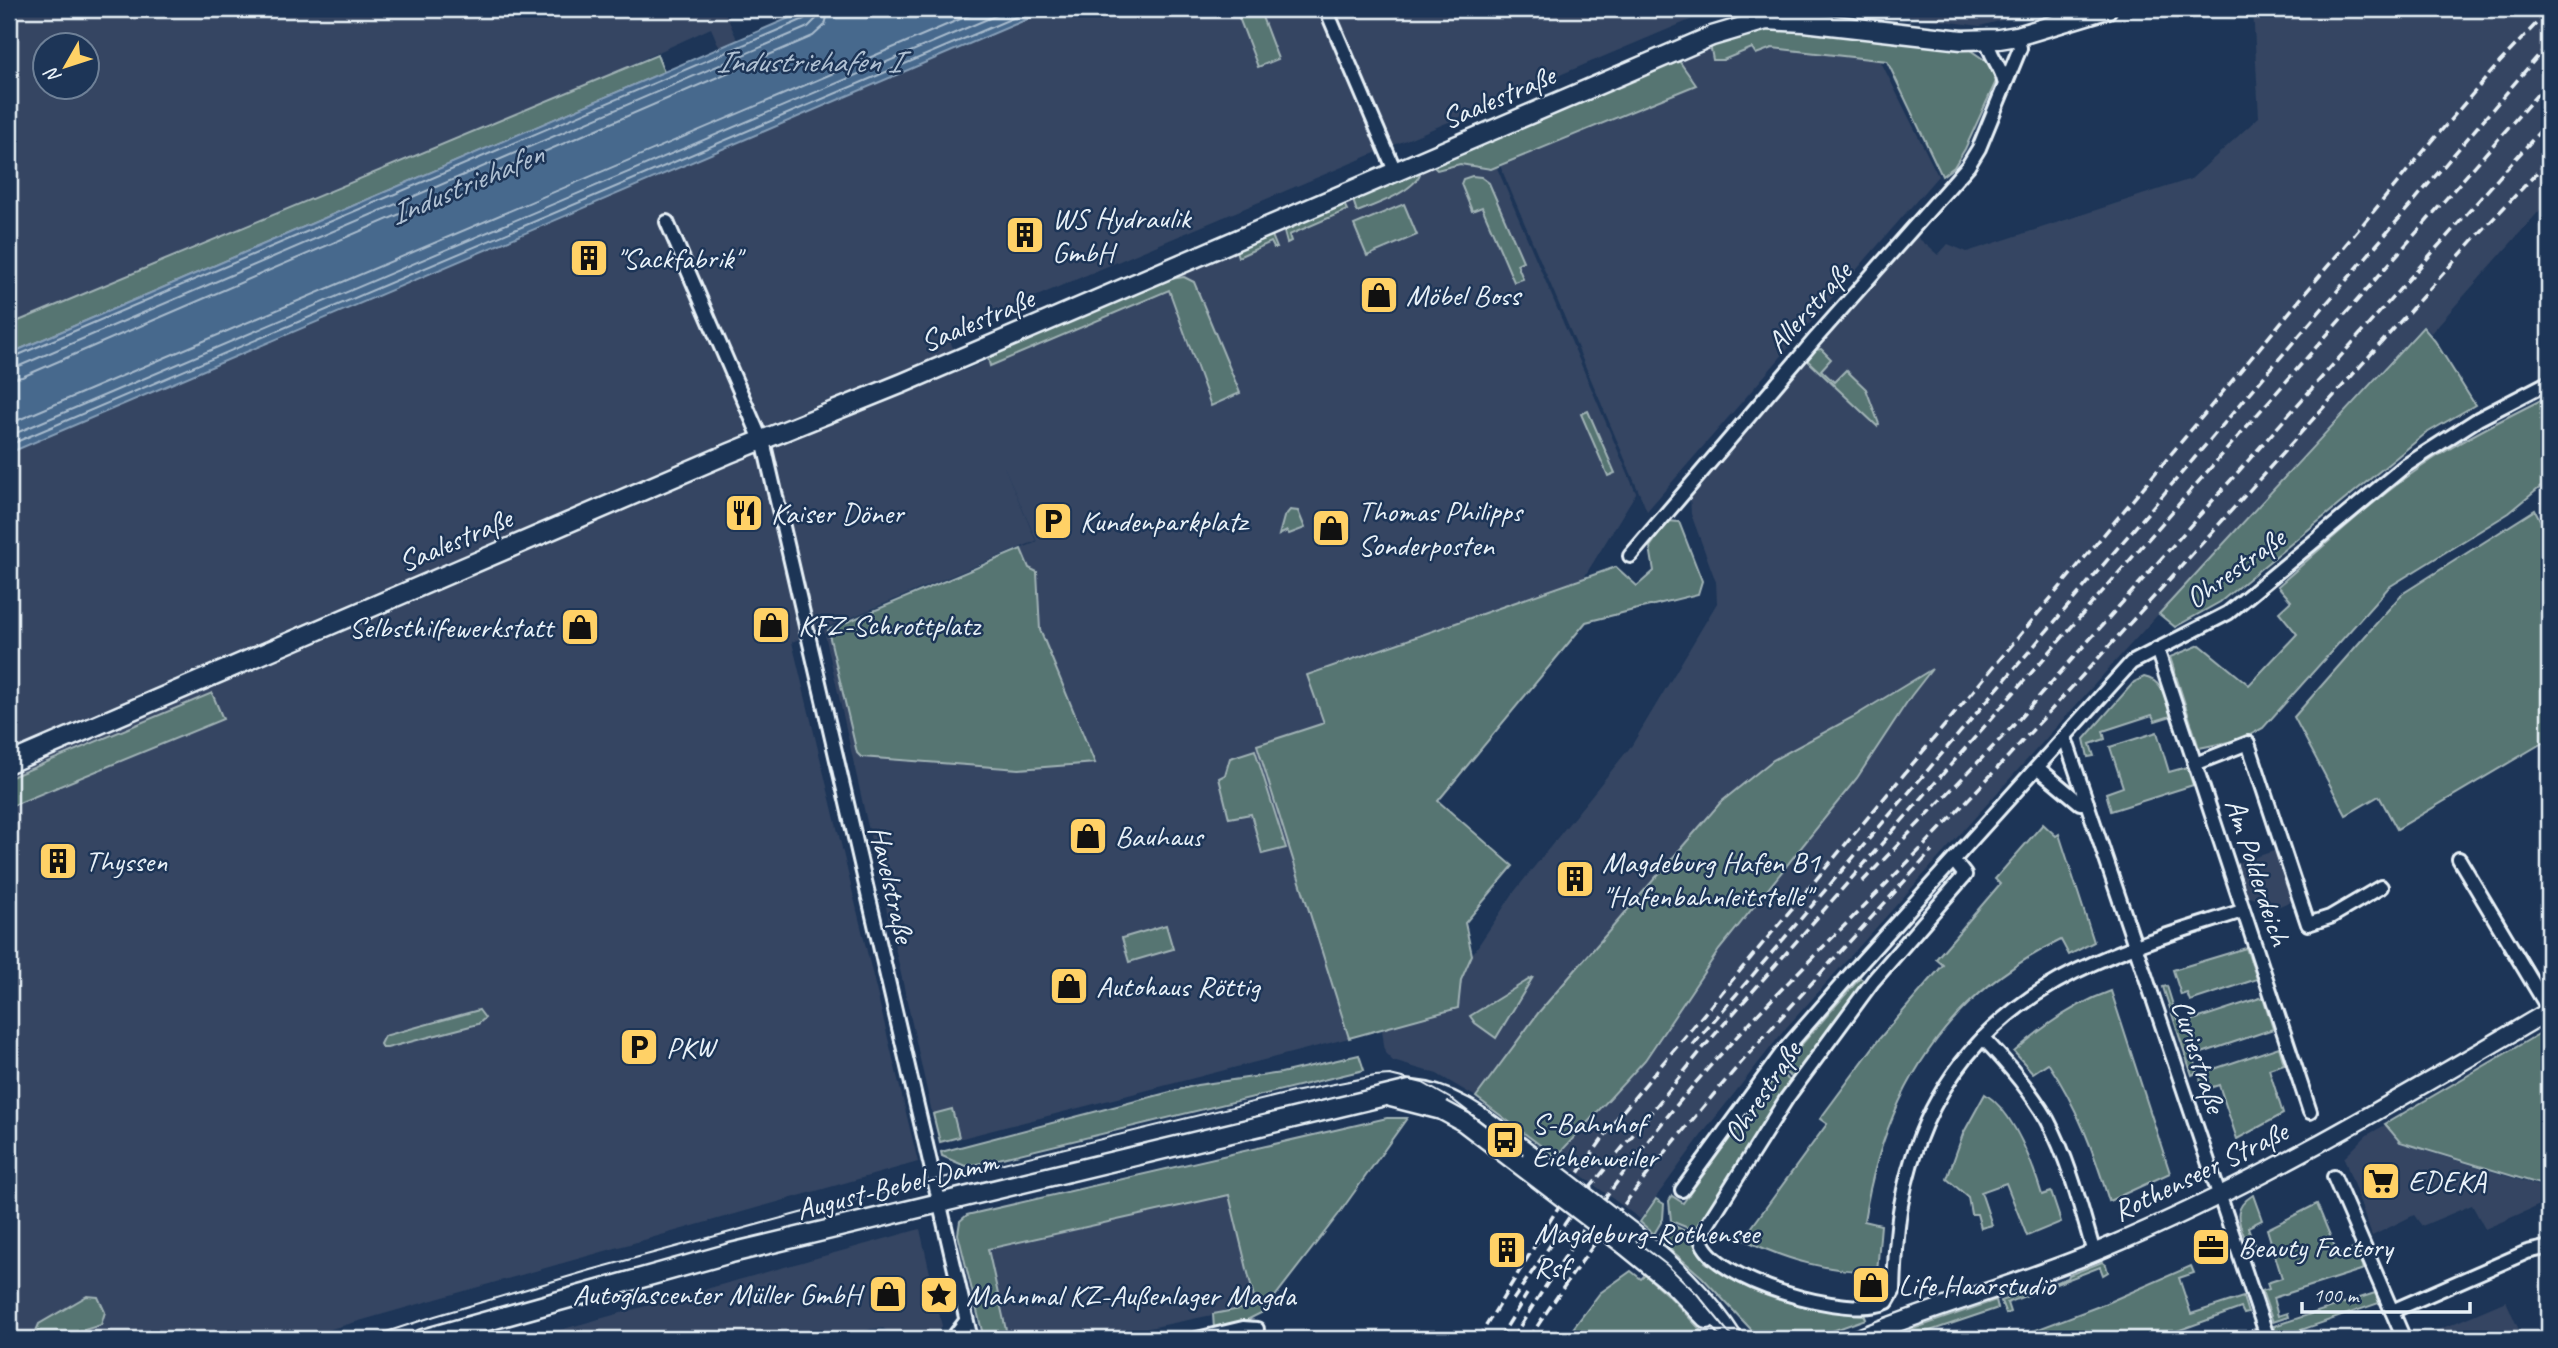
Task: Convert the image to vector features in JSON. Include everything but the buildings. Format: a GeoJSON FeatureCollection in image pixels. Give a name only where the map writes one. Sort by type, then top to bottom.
{"type":"FeatureCollection","features":[{"type":"Feature","properties":{"kind":"main road","name":"Saalestraße"},"geometry":{"type":"LineString","coordinates":[[9,763],[1712,36],[1766,20],[1962,40],[1987,40],[2017,36],[2071,13],[2107,9]]}},
{"type":"Feature","properties":{"kind":"main road","name":"August-Bebel-Damm"},"geometry":{"type":"LineString","coordinates":[[423,1339],[731,1253],[1410,1090],[1473,1111],[1628,1239]]}},
{"type":"Feature","properties":{"kind":"main road"},"geometry":{"type":"LineString","coordinates":[[1628,1239],[1727,1339]]}},
{"type":"Feature","properties":{"kind":"main road"},"geometry":{"type":"LineString","coordinates":[[1628,1239],[1699,1292],[1733,1339]]}},
{"type":"Feature","properties":{"kind":"street"},"geometry":{"type":"LineString","coordinates":[[1326,9],[1395,171]]}},
{"type":"Feature","properties":{"kind":"street","name":"Allerstraße"},"geometry":{"type":"LineString","coordinates":[[1630,556],[1823,330],[1968,166],[1979,148],[2004,81],[2020,48],[2017,36]]}},
{"type":"Feature","properties":{"kind":"street"},"geometry":{"type":"LineString","coordinates":[[1987,40],[1988,48],[1999,64],[2004,81]]}},
{"type":"Feature","properties":{"kind":"street","name":"Havelstraße"},"geometry":{"type":"LineString","coordinates":[[667,222],[762,440],[971,1339]]}},
{"type":"Feature","properties":{"kind":"street","name":"Ohrestraße"},"geometry":{"type":"LineString","coordinates":[[1682,1190],[1783,1053],[2131,663],[2228,613],[2405,466],[2478,419],[2549,382]]}},
{"type":"Feature","properties":{"kind":"street","name":"Am Polderdeich"},"geometry":{"type":"LineString","coordinates":[[2157,649],[2310,1112]]}},
{"type":"Feature","properties":{"kind":"street","name":"Curiestraße"},"geometry":{"type":"LineString","coordinates":[[2065,738],[2267,1337]]}},
{"type":"Feature","properties":{"kind":"street"},"geometry":{"type":"LineString","coordinates":[[2194,764],[2248,743],[2308,924],[2330,917],[2381,887]]}},
{"type":"Feature","properties":{"kind":"street"},"geometry":{"type":"LineString","coordinates":[[2038,768],[2080,803],[2087,803]]}},
{"type":"Feature","properties":{"kind":"street"},"geometry":{"type":"LineString","coordinates":[[2459,859],[2549,1011]]}},
{"type":"Feature","properties":{"kind":"street","name":"Ohrestraße"},"geometry":{"type":"LineString","coordinates":[[1954,861],[1965,875],[1873,981],[1787,1098],[1746,1160],[1701,1237],[1703,1246],[1716,1259],[1766,1287],[1815,1301],[1871,1306],[1887,1302],[1894,1292],[1901,1203],[1928,1120],[1953,1072],[1983,1038]]}},
{"type":"Feature","properties":{"kind":"street"},"geometry":{"type":"LineString","coordinates":[[2094,1253],[2064,1158],[2046,1119],[2022,1081],[1983,1038],[2016,1007],[2048,986],[2094,963],[2242,911]]}},
{"type":"Feature","properties":{"kind":"street"},"geometry":{"type":"LineString","coordinates":[[1857,967],[1873,981]]}},
{"type":"Feature","properties":{"kind":"street","name":"Rothenseer Straße"},"geometry":{"type":"LineString","coordinates":[[1856,1339],[2094,1253],[2218,1197],[2372,1116],[2549,1011]]}},
{"type":"Feature","properties":{"kind":"street"},"geometry":{"type":"LineString","coordinates":[[2334,1177],[2404,1339]]}},
{"type":"Feature","properties":{"kind":"street"},"geometry":{"type":"LineString","coordinates":[[2392,1311],[2527,1252],[2549,1247]]}},
{"type":"Feature","properties":{"kind":"street"},"geometry":{"type":"LineString","coordinates":[[952,1339],[967,1321]]}},
{"type":"Feature","properties":{"kind":"street"},"geometry":{"type":"LineString","coordinates":[[1197,1339],[1243,1328],[1253,1334]]}},
{"type":"Feature","properties":{"kind":"street"},"geometry":{"type":"LineString","coordinates":[[2250,1339],[2267,1337]]}},
{"type":"Feature","properties":{"kind":"shaded area"},"geometry":{"type":"Polygon","coordinates":[[[9,9],[726,9],[724,10],[743,53],[725,60],[711,28],[578,89],[9,325],[9,9]]]}},
{"type":"Feature","properties":{"kind":"shaded area"},"geometry":{"type":"Polygon","coordinates":[[[1051,9],[1716,9],[947,334],[963,371],[1486,142],[1636,493],[1583,579],[1308,675],[1324,723],[1257,745],[1349,1038],[939,1144],[824,630],[1037,542],[1003,464],[1036,541],[792,642],[918,1162],[296,1339],[9,1339],[9,453],[1051,9]]]}},
{"type":"Feature","properties":{"kind":"shaded area"},"geometry":{"type":"Polygon","coordinates":[[[1858,9],[2045,9],[1980,26],[1858,9]]]}},
{"type":"Feature","properties":{"kind":"shaded area"},"geometry":{"type":"Polygon","coordinates":[[[2253,9],[2425,9],[2429,19],[2446,9],[2549,9],[2549,200],[2431,333],[2423,325],[2121,655],[1786,1028],[1703,1133],[1640,1219],[1476,1097],[1437,1074],[1393,1061],[1385,1053],[1382,1029],[1458,1008],[1461,980],[1472,955],[1514,892],[1632,745],[1717,603],[1716,582],[1691,514],[1690,494],[1916,236],[1938,255],[1948,244],[1967,252],[2191,179],[2259,117],[2253,9]]]}},
{"type":"Feature","properties":{"kind":"shaded area"},"geometry":{"type":"Polygon","coordinates":[[[1870,40],[1938,176],[1647,511],[1490,142],[1713,45],[1870,40]]]}},
{"type":"Feature","properties":{"kind":"shaded area"},"geometry":{"type":"Polygon","coordinates":[[[2280,849],[2296,899],[2261,914],[2256,899],[2248,897],[2237,863],[2280,849]]]}},
{"type":"Feature","properties":{"kind":"shaded area"},"geometry":{"type":"Polygon","coordinates":[[[2385,1125],[2400,1143],[2549,1189],[2549,1201],[2485,1229],[2472,1205],[2422,1226],[2414,1215],[2372,1236],[2344,1158],[2367,1135],[2385,1125]]]}},
{"type":"Feature","properties":{"kind":"shaded area"},"geometry":{"type":"Polygon","coordinates":[[[1229,1195],[1256,1306],[1096,1339],[1008,1339],[988,1250],[1229,1195]]]}},
{"type":"Feature","properties":{"kind":"shaded area"},"geometry":{"type":"Polygon","coordinates":[[[920,1229],[942,1326],[934,1339],[898,1339],[883,1328],[870,1329],[848,1339],[528,1339],[920,1229]]]}},
{"type":"Feature","properties":{"kind":"shaded area"},"geometry":{"type":"Polygon","coordinates":[[[2506,1301],[2523,1339],[2417,1339],[2506,1301]]]}},
{"type":"Feature","properties":{"kind":"green space"},"geometry":{"type":"Polygon","coordinates":[[[1259,9],[1278,59],[1258,67],[1238,15],[1259,9]]]}},
{"type":"Feature","properties":{"kind":"green space"},"geometry":{"type":"Polygon","coordinates":[[[1770,27],[1967,48],[1989,63],[1998,77],[1965,149],[1954,167],[1942,176],[1887,61],[1772,48],[1756,54],[1752,48],[1723,60],[1713,60],[1710,44],[1770,27]]]}},
{"type":"Feature","properties":{"kind":"green space"},"geometry":{"type":"Polygon","coordinates":[[[657,55],[664,72],[9,354],[9,325],[657,55]]]}},
{"type":"Feature","properties":{"kind":"green space"},"geometry":{"type":"Polygon","coordinates":[[[1677,58],[1696,85],[1491,169],[1460,164],[1437,170],[1433,166],[1433,164],[1677,58]]]}},
{"type":"Feature","properties":{"kind":"green space"},"geometry":{"type":"Polygon","coordinates":[[[1418,171],[1420,174],[1410,187],[1357,212],[1353,200],[1418,171]]]}},
{"type":"Feature","properties":{"kind":"green space"},"geometry":{"type":"Polygon","coordinates":[[[1481,177],[1489,183],[1523,261],[1517,264],[1523,279],[1514,282],[1482,207],[1472,211],[1461,184],[1463,179],[1481,177]]]}},
{"type":"Feature","properties":{"kind":"green space"},"geometry":{"type":"Polygon","coordinates":[[[1344,204],[1347,210],[1289,235],[1291,241],[1287,243],[1283,228],[1312,214],[1316,216],[1344,204]]]}},
{"type":"Feature","properties":{"kind":"green space"},"geometry":{"type":"Polygon","coordinates":[[[1404,204],[1417,235],[1367,256],[1354,225],[1404,204]]]}},
{"type":"Feature","properties":{"kind":"green space"},"geometry":{"type":"Polygon","coordinates":[[[1271,233],[1277,248],[1274,248],[1271,242],[1238,257],[1235,247],[1271,233]]]}},
{"type":"Feature","properties":{"kind":"green space"},"geometry":{"type":"Polygon","coordinates":[[[1184,277],[1194,282],[1240,393],[1211,406],[1169,290],[990,366],[988,358],[999,350],[1170,279],[1184,277]]]}},
{"type":"Feature","properties":{"kind":"green space"},"geometry":{"type":"Polygon","coordinates":[[[2423,327],[2435,341],[2475,405],[2425,434],[2220,602],[2175,627],[2159,614],[2423,327]]]}},
{"type":"Feature","properties":{"kind":"green space"},"geometry":{"type":"Polygon","coordinates":[[[1821,349],[1831,359],[1821,370],[1834,382],[1846,370],[1866,389],[1879,424],[1877,426],[1806,359],[1821,349]]]}},
{"type":"Feature","properties":{"kind":"green space"},"geometry":{"type":"Polygon","coordinates":[[[2549,396],[2549,480],[2509,513],[2389,587],[2263,728],[2243,739],[2199,748],[2170,657],[2200,645],[2249,685],[2297,634],[2279,612],[2291,601],[2278,586],[2415,471],[2464,440],[2549,396]]]}},
{"type":"Feature","properties":{"kind":"green space"},"geometry":{"type":"Polygon","coordinates":[[[1588,411],[1615,473],[1608,476],[1581,414],[1588,411]]]}},
{"type":"Feature","properties":{"kind":"green space"},"geometry":{"type":"Polygon","coordinates":[[[1290,510],[1298,511],[1305,528],[1279,535],[1284,517],[1290,510]]]}},
{"type":"Feature","properties":{"kind":"green space"},"geometry":{"type":"Polygon","coordinates":[[[2535,510],[2549,537],[2549,739],[2397,829],[2379,796],[2346,815],[2294,717],[2402,594],[2535,510]]]}},
{"type":"Feature","properties":{"kind":"green space"},"geometry":{"type":"Polygon","coordinates":[[[1668,521],[1679,522],[1702,581],[1698,594],[1586,622],[1438,801],[1513,866],[1465,923],[1472,955],[1461,980],[1458,1008],[1349,1038],[1257,745],[1324,723],[1307,675],[1616,567],[1637,586],[1654,571],[1650,547],[1668,521]]]}},
{"type":"Feature","properties":{"kind":"green space"},"geometry":{"type":"Polygon","coordinates":[[[1021,549],[1029,568],[1037,572],[1040,630],[1095,763],[1019,769],[861,757],[857,753],[828,630],[1021,549]]]}},
{"type":"Feature","properties":{"kind":"green space"},"geometry":{"type":"Polygon","coordinates":[[[1932,669],[1857,778],[1719,950],[1645,1060],[1556,1157],[1476,1097],[1539,1012],[1721,802],[1773,760],[1853,717],[1932,669]]]}},
{"type":"Feature","properties":{"kind":"green space"},"geometry":{"type":"Polygon","coordinates":[[[2144,677],[2156,682],[2160,687],[2171,716],[2155,721],[2152,715],[2103,731],[2105,739],[2090,744],[2094,756],[2088,757],[2084,739],[2134,682],[2144,677]]]}},
{"type":"Feature","properties":{"kind":"green space"},"geometry":{"type":"Polygon","coordinates":[[[212,693],[223,719],[9,807],[9,778],[212,693]]]}},
{"type":"Feature","properties":{"kind":"green space"},"geometry":{"type":"Polygon","coordinates":[[[2157,732],[2169,772],[2187,767],[2193,785],[2111,811],[2106,793],[2123,787],[2110,747],[2157,732]]]}},
{"type":"Feature","properties":{"kind":"green space"},"geometry":{"type":"Polygon","coordinates":[[[1255,750],[1286,848],[1262,854],[1251,814],[1229,818],[1219,778],[1225,775],[1230,758],[1255,750]]]}},
{"type":"Feature","properties":{"kind":"green space"},"geometry":{"type":"Polygon","coordinates":[[[2043,824],[2056,836],[2059,834],[2094,942],[2069,955],[2061,940],[2020,963],[1984,990],[1953,1020],[1926,1054],[1904,1091],[1873,1175],[1864,1221],[1881,1225],[1877,1272],[1841,1270],[1808,1263],[1743,1239],[1827,1124],[1820,1119],[1880,1038],[1943,965],[1936,959],[2000,884],[1995,879],[2043,824]]]}},
{"type":"Feature","properties":{"kind":"green space"},"geometry":{"type":"Polygon","coordinates":[[[1166,925],[1173,949],[1129,962],[1122,938],[1166,925]]]}},
{"type":"Feature","properties":{"kind":"green space"},"geometry":{"type":"Polygon","coordinates":[[[2246,948],[2257,979],[2190,1001],[2187,993],[2181,995],[2173,970],[2246,948]]]}},
{"type":"Feature","properties":{"kind":"green space"},"geometry":{"type":"Polygon","coordinates":[[[1533,977],[1496,1038],[1475,1023],[1470,1016],[1533,977]]]}},
{"type":"Feature","properties":{"kind":"green space"},"geometry":{"type":"Polygon","coordinates":[[[1860,978],[1866,982],[1796,1080],[1780,1069],[1860,978]]]}},
{"type":"Feature","properties":{"kind":"green space"},"geometry":{"type":"Polygon","coordinates":[[[2167,986],[2181,1024],[2263,997],[2273,1029],[2193,1056],[2198,1072],[2192,1075],[2163,987],[2167,986]]]}},
{"type":"Feature","properties":{"kind":"green space"},"geometry":{"type":"Polygon","coordinates":[[[2111,991],[2170,1173],[2109,1201],[2084,1130],[2048,1063],[2033,1073],[2014,1052],[2059,1017],[2084,1002],[2111,991]]]}},
{"type":"Feature","properties":{"kind":"green space"},"geometry":{"type":"Polygon","coordinates":[[[479,1010],[485,1018],[478,1024],[387,1048],[382,1048],[380,1044],[384,1036],[479,1010]]]}},
{"type":"Feature","properties":{"kind":"green space"},"geometry":{"type":"Polygon","coordinates":[[[2549,1028],[2549,1187],[2400,1142],[2385,1124],[2549,1028]]]}},
{"type":"Feature","properties":{"kind":"green space"},"geometry":{"type":"Polygon","coordinates":[[[2279,1047],[2284,1064],[2269,1069],[2283,1114],[2237,1139],[2219,1085],[2203,1090],[2199,1074],[2279,1047]]]}},
{"type":"Feature","properties":{"kind":"green space"},"geometry":{"type":"Polygon","coordinates":[[[1359,1055],[1364,1070],[982,1163],[965,1166],[942,1156],[941,1152],[1197,1085],[1281,1073],[1359,1055]]]}},
{"type":"Feature","properties":{"kind":"green space"},"geometry":{"type":"Polygon","coordinates":[[[1778,1072],[1793,1083],[1698,1232],[1671,1221],[1669,1201],[1672,1196],[1683,1203],[1778,1072]]]}},
{"type":"Feature","properties":{"kind":"green space"},"geometry":{"type":"Polygon","coordinates":[[[1985,1094],[2005,1113],[2013,1125],[2027,1153],[2042,1195],[2051,1192],[2061,1222],[2027,1236],[2006,1183],[1981,1192],[1992,1225],[1981,1228],[1977,1214],[1971,1214],[1968,1197],[1947,1179],[1963,1134],[1985,1094]]]}},
{"type":"Feature","properties":{"kind":"green space"},"geometry":{"type":"Polygon","coordinates":[[[952,1109],[959,1137],[940,1142],[933,1114],[952,1109]]]}},
{"type":"Feature","properties":{"kind":"green space"},"geometry":{"type":"Polygon","coordinates":[[[1387,1118],[1407,1118],[1338,1215],[1263,1312],[1241,1323],[1214,1329],[1213,1314],[1256,1306],[1229,1195],[988,1249],[1008,1339],[984,1339],[958,1234],[960,1221],[967,1215],[1387,1118]]]}},
{"type":"Feature","properties":{"kind":"green space"},"geometry":{"type":"Polygon","coordinates":[[[2253,1195],[2262,1220],[2248,1227],[2254,1244],[2248,1246],[2238,1218],[2241,1206],[2253,1195]]]}},
{"type":"Feature","properties":{"kind":"green space"},"geometry":{"type":"Polygon","coordinates":[[[1656,1199],[1664,1204],[1663,1219],[1654,1234],[1640,1222],[1656,1199]]]}},
{"type":"Feature","properties":{"kind":"green space"},"geometry":{"type":"Polygon","coordinates":[[[2317,1204],[2338,1255],[2356,1248],[2364,1269],[2273,1298],[2278,1316],[2287,1313],[2288,1317],[2273,1322],[2262,1291],[2269,1289],[2267,1283],[2282,1278],[2267,1229],[2317,1204]]]}},
{"type":"Feature","properties":{"kind":"green space"},"geometry":{"type":"Polygon","coordinates":[[[1669,1223],[1697,1237],[1697,1248],[1707,1258],[1705,1262],[1742,1285],[1801,1306],[1864,1314],[1866,1319],[1810,1339],[1760,1339],[1702,1277],[1657,1238],[1669,1223]]]}},
{"type":"Feature","properties":{"kind":"green space"},"geometry":{"type":"Polygon","coordinates":[[[2102,1262],[2108,1272],[2103,1275],[2100,1267],[2007,1303],[2010,1312],[2006,1314],[2001,1301],[2068,1278],[2069,1275],[2102,1262]]]}},
{"type":"Feature","properties":{"kind":"green space"},"geometry":{"type":"Polygon","coordinates":[[[2191,1266],[2194,1273],[2179,1278],[2191,1314],[2243,1297],[2248,1313],[2244,1314],[2241,1308],[2155,1339],[2012,1339],[2102,1305],[2191,1266]]]}},
{"type":"Feature","properties":{"kind":"green space"},"geometry":{"type":"Polygon","coordinates":[[[1631,1271],[1641,1279],[1645,1275],[1672,1299],[1709,1339],[1565,1339],[1600,1293],[1631,1271]]]}},
{"type":"Feature","properties":{"kind":"green space"},"geometry":{"type":"Polygon","coordinates":[[[2375,1293],[2379,1303],[2278,1338],[2274,1326],[2375,1293]]]}},
{"type":"Feature","properties":{"kind":"green space"},"geometry":{"type":"Polygon","coordinates":[[[87,1296],[98,1297],[105,1312],[101,1325],[55,1339],[40,1339],[36,1331],[39,1324],[87,1296]]]}},
{"type":"Feature","properties":{"kind":"green space"},"geometry":{"type":"Polygon","coordinates":[[[1996,1300],[1998,1308],[1912,1337],[1910,1330],[1996,1300]]]}},
{"type":"Feature","properties":{"kind":"water","name":"Industriehafen I"},"geometry":{"type":"Polygon","coordinates":[[[810,9],[1051,9],[9,453],[9,354],[810,9]]]}},
{"type":"Feature","properties":{"kind":"tram line"},"geometry":{"type":"LineString","coordinates":[[365,1339],[591,1270],[800,1213],[1293,1092],[1390,1075],[1423,1083],[1453,1100],[1667,1265],[1697,1294],[1734,1339]]}},
{"type":"Feature","properties":{"kind":"railway"},"geometry":{"type":"LineString","coordinates":[[1478,1339],[1584,1165],[1618,1117],[2428,146],[2549,10]]}},
{"type":"Feature","properties":{"kind":"railway"},"geometry":{"type":"LineString","coordinates":[[1693,1045],[2549,43]]}},
{"type":"Feature","properties":{"kind":"railway"},"geometry":{"type":"LineString","coordinates":[[1513,1300],[1585,1194],[1704,1047],[2549,81]]}},
{"type":"Feature","properties":{"kind":"railway"},"geometry":{"type":"LineString","coordinates":[[1862,882],[2012,727],[2549,121]]}},
{"type":"Feature","properties":{"kind":"railway"},"geometry":{"type":"LineString","coordinates":[[1512,1339],[1610,1192],[1691,1088],[1780,991],[2027,736],[2476,237],[2549,160]]}},
{"type":"Feature","properties":{"kind":"railway"},"geometry":{"type":"LineString","coordinates":[[1529,1339],[1573,1273],[1669,1148],[1772,1027],[1932,851]]}},
{"type":"Feature","properties":{"kind":"railway"},"geometry":{"type":"LineString","coordinates":[[1499,1339],[1527,1294]]}},
{"type":"Feature","properties":{"kind":"place","name":"WS Hydraulik GmbH"},"geometry":{"type":"Point","coordinates":[1025,235]}},
{"type":"Feature","properties":{"kind":"place","name":"\"Sackfabrik\""},"geometry":{"type":"Point","coordinates":[589,258]}},
{"type":"Feature","properties":{"kind":"place","name":"Möbel Boss"},"geometry":{"type":"Point","coordinates":[1379,295]}},
{"type":"Feature","properties":{"kind":"place","name":"Kaiser Döner"},"geometry":{"type":"Point","coordinates":[744,513]}},
{"type":"Feature","properties":{"kind":"place","name":"Kundenparkplatz"},"geometry":{"type":"Point","coordinates":[1053,521]}},
{"type":"Feature","properties":{"kind":"place","name":"Thomas Philipps Sonderposten"},"geometry":{"type":"Point","coordinates":[1331,528]}},
{"type":"Feature","properties":{"kind":"place","name":"KFZ-Schrottplatz"},"geometry":{"type":"Point","coordinates":[771,625]}},
{"type":"Feature","properties":{"kind":"place","name":"Selbsthilfewerkstatt"},"geometry":{"type":"Point","coordinates":[580,627]}},
{"type":"Feature","properties":{"kind":"place","name":"Bauhaus"},"geometry":{"type":"Point","coordinates":[1088,836]}},
{"type":"Feature","properties":{"kind":"place","name":"Thyssen"},"geometry":{"type":"Point","coordinates":[58,861]}},
{"type":"Feature","properties":{"kind":"place","name":"Magdeburg Hafen B1 \"Hafenbahnleitstelle\""},"geometry":{"type":"Point","coordinates":[1575,879]}},
{"type":"Feature","properties":{"kind":"place","name":"Autohaus Röttig"},"geometry":{"type":"Point","coordinates":[1069,986]}},
{"type":"Feature","properties":{"kind":"place","name":"PKW"},"geometry":{"type":"Point","coordinates":[639,1047]}},
{"type":"Feature","properties":{"kind":"place","name":"S-Bahnhof Eichenweiler"},"geometry":{"type":"Point","coordinates":[1505,1140]}},
{"type":"Feature","properties":{"kind":"place","name":"EDEKA"},"geometry":{"type":"Point","coordinates":[2381,1181]}},
{"type":"Feature","properties":{"kind":"place","name":"Beauty Factory"},"geometry":{"type":"Point","coordinates":[2211,1247]}},
{"type":"Feature","properties":{"kind":"place","name":"Magdeburg-Rothensee Rsf"},"geometry":{"type":"Point","coordinates":[1507,1250]}},
{"type":"Feature","properties":{"kind":"place","name":"Life Haarstudio"},"geometry":{"type":"Point","coordinates":[1871,1285]}},
{"type":"Feature","properties":{"kind":"place","name":"Autoglascenter Müller GmbH"},"geometry":{"type":"Point","coordinates":[888,1294]}},
{"type":"Feature","properties":{"kind":"place","name":"Mahnmal KZ-Außenlager Magda"},"geometry":{"type":"Point","coordinates":[939,1295]}},
{"type":"Feature","properties":{"kind":"water label","name":"Industriehafen"},"geometry":{"type":"Point","coordinates":[466,184]}}]}
